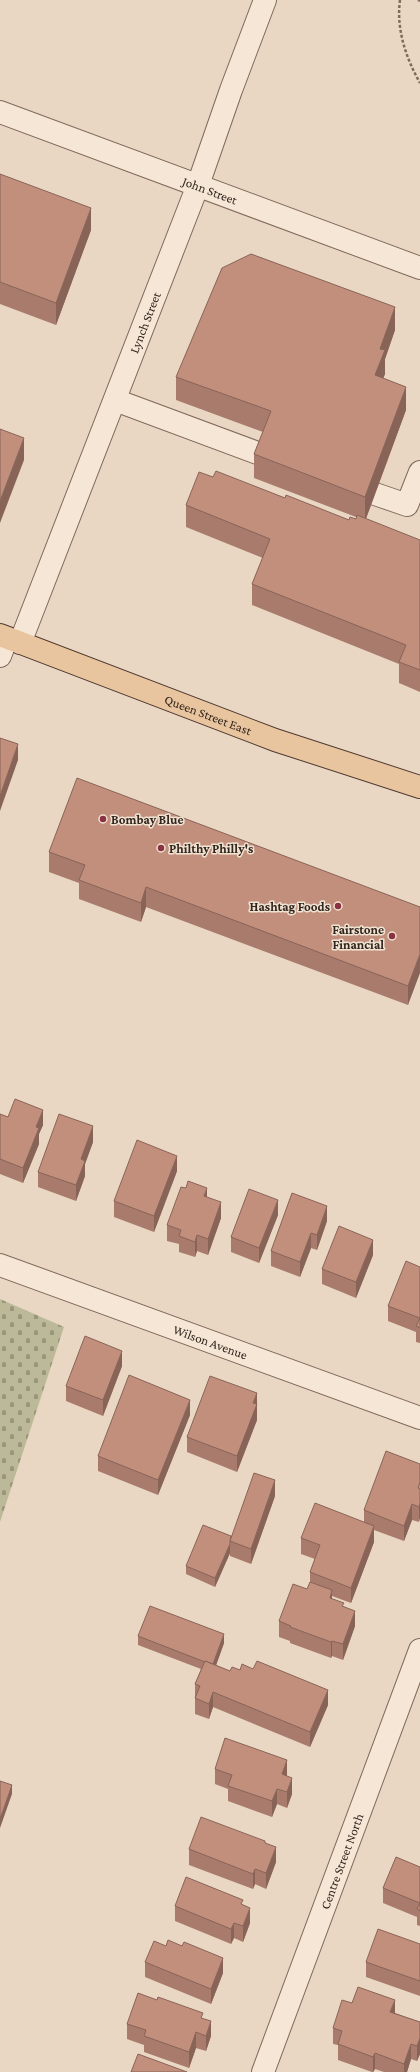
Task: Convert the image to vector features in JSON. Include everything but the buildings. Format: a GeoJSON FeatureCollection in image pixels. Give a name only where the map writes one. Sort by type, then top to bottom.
{"type":"FeatureCollection","features":[{"type":"Feature","properties":{"kind":"main road","name":"Queen Street East"},"geometry":{"type":"LineString","coordinates":[[7,643],[275,740],[420,787]]}},
{"type":"Feature","properties":{"kind":"street","name":"Lynch Street"},"geometry":{"type":"LineString","coordinates":[[7,643],[115,400],[198,185],[231,90],[266,0]]}},
{"type":"Feature","properties":{"kind":"street","name":"John Street"},"geometry":{"type":"LineString","coordinates":[[0,112],[420,268]]}},
{"type":"Feature","properties":{"kind":"street"},"geometry":{"type":"LineString","coordinates":[[115,400],[263,455]]}},
{"type":"Feature","properties":{"kind":"street"},"geometry":{"type":"LineString","coordinates":[[375,494],[407,505],[420,472]]}},
{"type":"Feature","properties":{"kind":"street","name":"Wilson Avenue"},"geometry":{"type":"LineString","coordinates":[[0,1265],[420,1418]]}},
{"type":"Feature","properties":{"kind":"street","name":"Centre Street North"},"geometry":{"type":"LineString","coordinates":[[263,2072],[420,1650]]}},
{"type":"Feature","properties":{"kind":"path"},"geometry":{"type":"LineString","coordinates":[[400,0],[398,15],[404,50],[420,83]]}},
{"type":"Feature","properties":{"kind":"green space"},"geometry":{"type":"Polygon","coordinates":[[[0,1299],[64,1327],[0,1522],[0,1299]]]}},
{"type":"Feature","properties":{"kind":"place","name":"Bombay Blue"},"geometry":{"type":"Point","coordinates":[103,819]}},
{"type":"Feature","properties":{"kind":"place","name":"Philthy Philly's"},"geometry":{"type":"Point","coordinates":[161,848]}},
{"type":"Feature","properties":{"kind":"place","name":"Hashtag Foods"},"geometry":{"type":"Point","coordinates":[338,906]}},
{"type":"Feature","properties":{"kind":"place","name":"Fairstone Financial"},"geometry":{"type":"Point","coordinates":[392,936]}}]}
